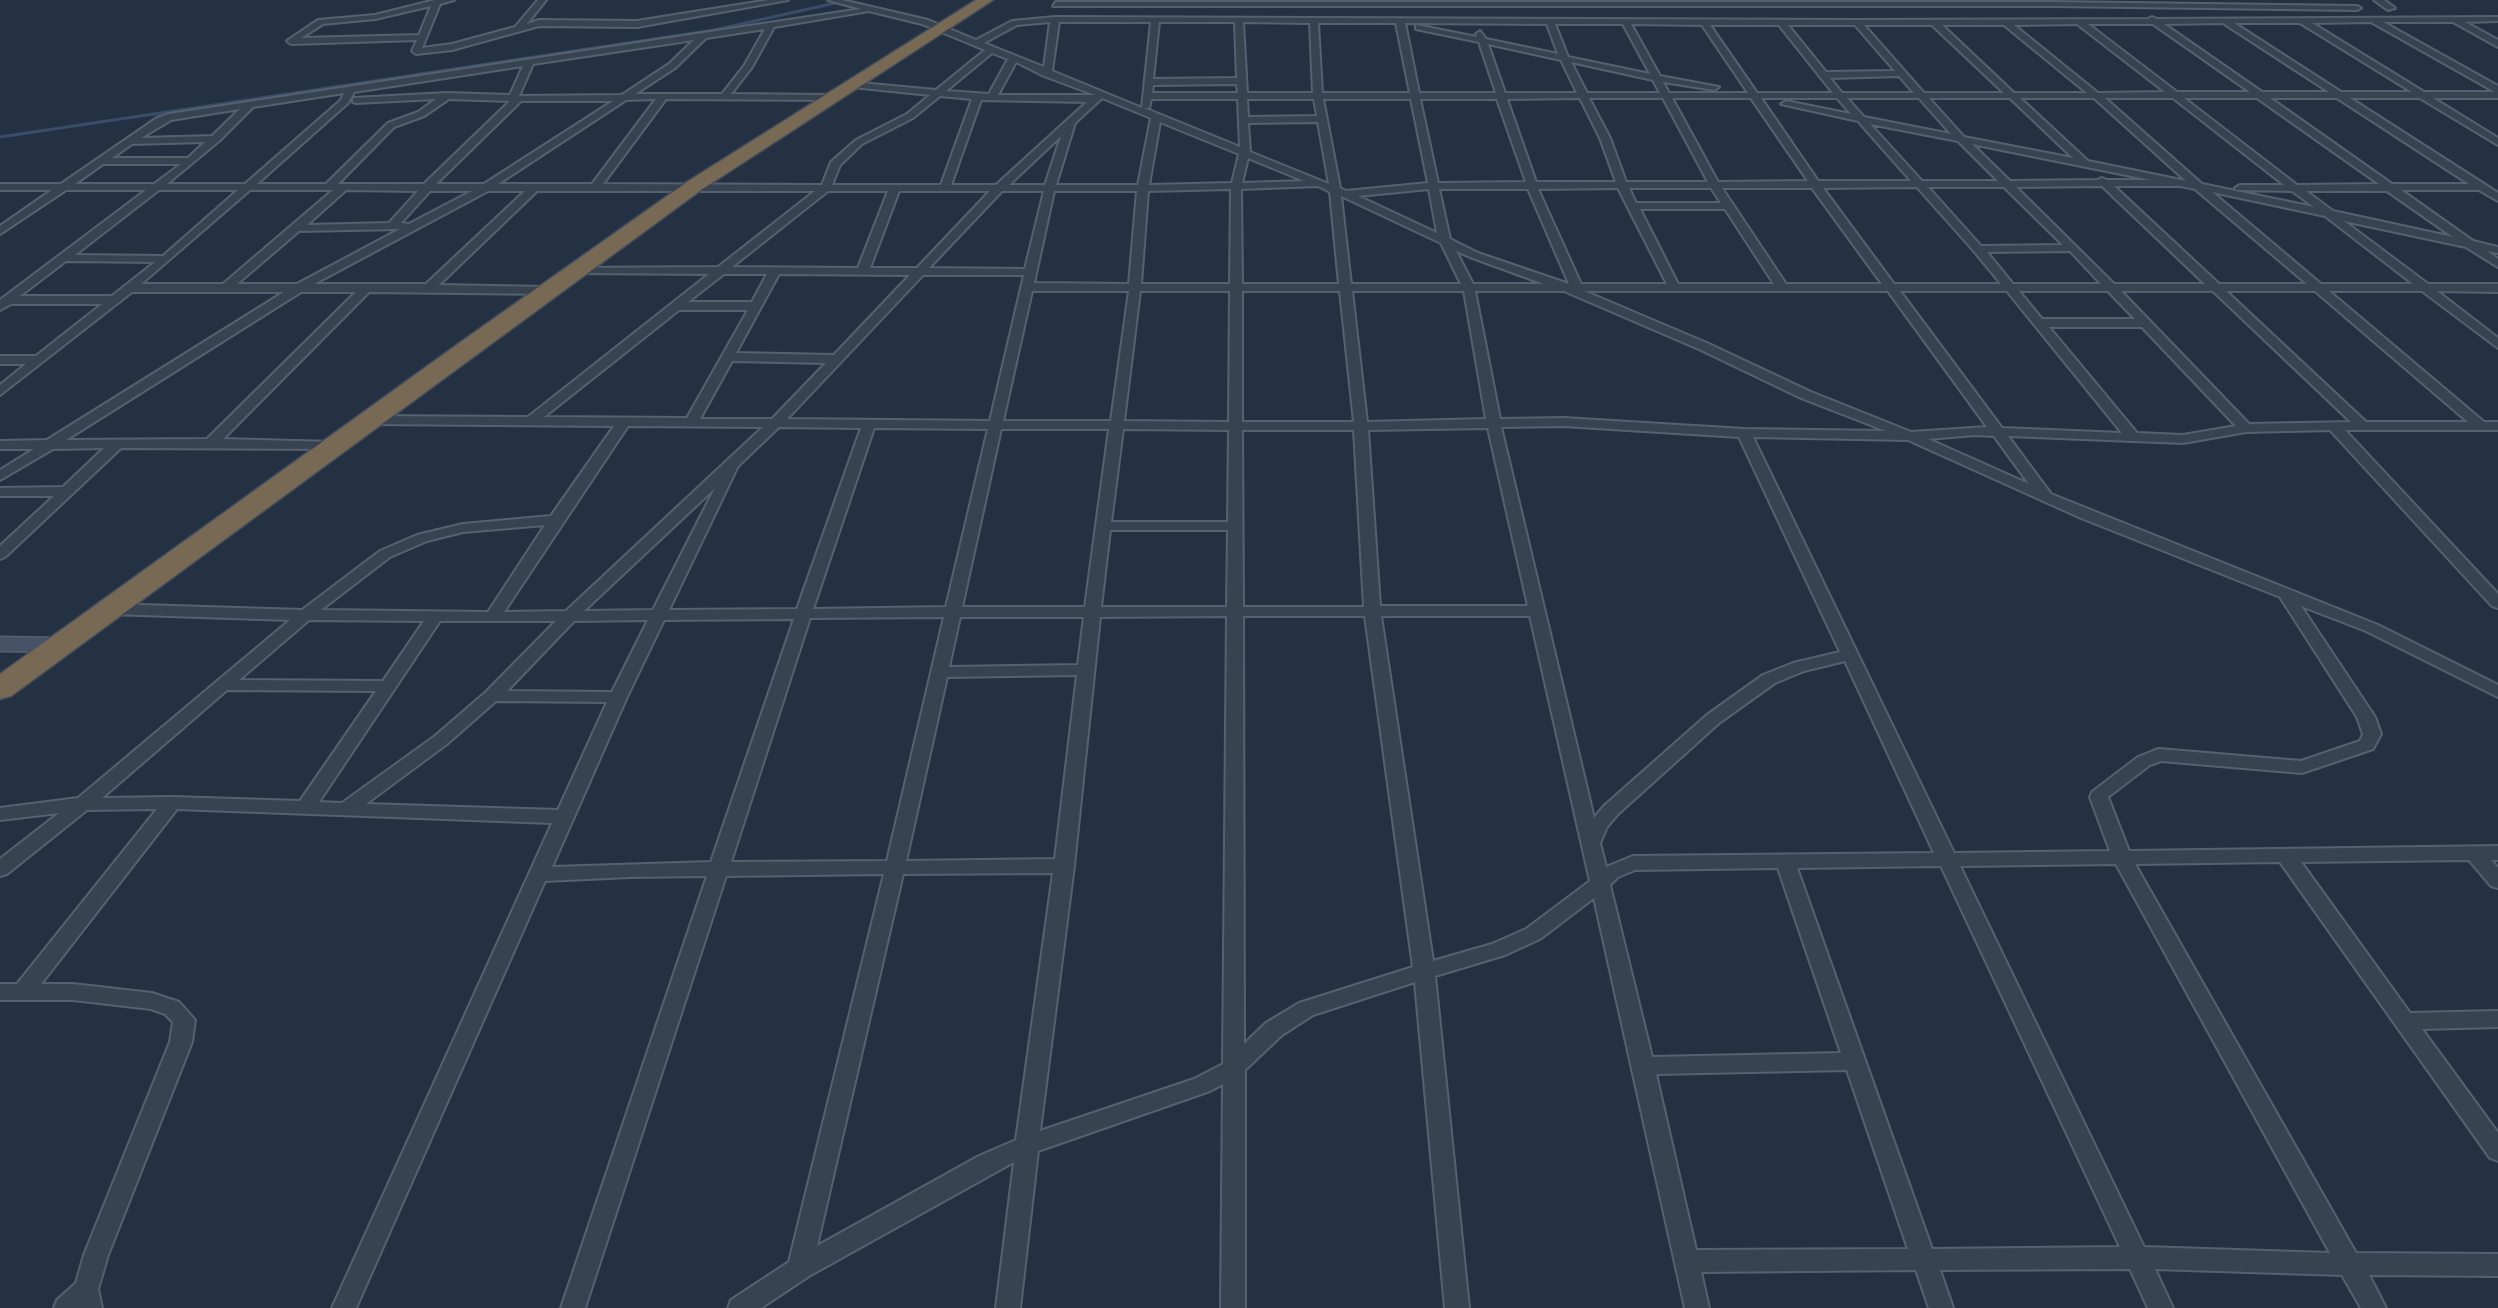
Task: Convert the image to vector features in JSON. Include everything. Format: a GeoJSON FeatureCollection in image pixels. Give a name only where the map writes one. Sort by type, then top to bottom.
{"type":"FeatureCollection","features":[{"type":"Feature","properties":{"kind":"highway"},"geometry":{"type":"LineString","coordinates":[[0,689],[694,186],[986,0]]}},
{"type":"Feature","properties":{"kind":"street"},"geometry":{"type":"LineString","coordinates":[[421,37],[291,41],[321,22],[375,17],[450,0]]}},
{"type":"Feature","properties":{"kind":"street"},"geometry":{"type":"LineString","coordinates":[[518,28],[542,0]]}},
{"type":"Feature","properties":{"kind":"street"},"geometry":{"type":"LineString","coordinates":[[437,2],[416,51],[452,47],[518,28],[552,22],[637,24],[784,0]]}},
{"type":"Feature","properties":{"kind":"street"},"geometry":{"type":"LineString","coordinates":[[832,0],[925,22],[1099,96],[1245,152],[1334,189],[1474,255],[1572,288],[1806,395],[1910,436],[2048,499],[2372,628],[2498,692]]}},
{"type":"Feature","properties":{"kind":"street"},"geometry":{"type":"LineString","coordinates":[[2378,0],[2391,8]]}},
{"type":"Feature","properties":{"kind":"street"},"geometry":{"type":"LineString","coordinates":[[1056,3],[2051,2],[2403,8]]}},
{"type":"Feature","properties":{"kind":"street"},"geometry":{"type":"LineString","coordinates":[[2486,9],[2498,9]]}},
{"type":"Feature","properties":{"kind":"street"},"geometry":{"type":"LineString","coordinates":[[0,231],[164,118],[249,106],[348,96],[529,63],[871,10]]}},
{"type":"Feature","properties":{"kind":"street"},"geometry":{"type":"LineString","coordinates":[[2452,18],[2498,44]]}},
{"type":"Feature","properties":{"kind":"street"},"geometry":{"type":"LineString","coordinates":[[977,43],[1015,23],[1055,19],[1782,23],[2152,19],[2498,19]]}},
{"type":"Feature","properties":{"kind":"street"},"geometry":{"type":"LineString","coordinates":[[1047,74],[1055,19]]}},
{"type":"Feature","properties":{"kind":"street"},"geometry":{"type":"LineString","coordinates":[[2152,19],[2384,186],[2471,243],[2498,264]]}},
{"type":"Feature","properties":{"kind":"street"},"geometry":{"type":"LineString","coordinates":[[2221,19],[2343,95],[2498,198]]}},
{"type":"Feature","properties":{"kind":"street"},"geometry":{"type":"LineString","coordinates":[[2300,19],[2498,142]]}},
{"type":"Feature","properties":{"kind":"street"},"geometry":{"type":"LineString","coordinates":[[2370,19],[2498,90]]}},
{"type":"Feature","properties":{"kind":"street"},"geometry":{"type":"LineString","coordinates":[[2077,20],[2296,186],[2498,344]]}},
{"type":"Feature","properties":{"kind":"street"},"geometry":{"type":"LineString","coordinates":[[1008,1308],[1042,1018],[1064,866],[1085,670],[1135,287],[1150,114],[1149,96],[1155,21]]}},
{"type":"Feature","properties":{"kind":"street"},"geometry":{"type":"LineString","coordinates":[[1233,1308],[1235,1170],[1232,1069],[1233,612],[1236,187],[1245,152],[1240,95],[1239,21]]}},
{"type":"Feature","properties":{"kind":"street"},"geometry":{"type":"LineString","coordinates":[[1314,21],[1318,96],[1334,189],[1343,288],[1361,426],[1372,611],[1424,972],[1457,1308]]}},
{"type":"Feature","properties":{"kind":"street"},"geometry":{"type":"LineString","coordinates":[[1476,21],[1532,186],[1572,288]]}},
{"type":"Feature","properties":{"kind":"street"},"geometry":{"type":"LineString","coordinates":[[1550,21],[1564,58],[1586,96],[1623,187],[1675,289]]}},
{"type":"Feature","properties":{"kind":"street"},"geometry":{"type":"LineString","coordinates":[[2005,21],[2098,97],[2199,187],[2481,426]]}},
{"type":"Feature","properties":{"kind":"street"},"geometry":{"type":"LineString","coordinates":[[1400,22],[1655,78],[1959,137],[2498,250]]}},
{"type":"Feature","properties":{"kind":"street"},"geometry":{"type":"LineString","coordinates":[[1400,22],[1444,239],[1469,288],[1494,425],[1697,1308]]}},
{"type":"Feature","properties":{"kind":"street"},"geometry":{"type":"LineString","coordinates":[[1626,22],[1716,187],[1784,289]]}},
{"type":"Feature","properties":{"kind":"street"},"geometry":{"type":"LineString","coordinates":[[1704,22],[1816,186],[2048,499]]}},
{"type":"Feature","properties":{"kind":"street"},"geometry":{"type":"LineString","coordinates":[[1934,22],[2364,427]]}},
{"type":"Feature","properties":{"kind":"street"},"geometry":{"type":"LineString","coordinates":[[1782,23],[1822,75],[1918,186],[1978,249],[2133,437]]}},
{"type":"Feature","properties":{"kind":"street"},"geometry":{"type":"LineString","coordinates":[[1857,23],[1959,137],[2073,248],[2246,428]]}},
{"type":"Feature","properties":{"kind":"street"},"geometry":{"type":"LineString","coordinates":[[725,96],[748,67],[771,25]]}},
{"type":"Feature","properties":{"kind":"street"},"geometry":{"type":"LineString","coordinates":[[0,476],[295,290],[488,187],[678,62],[702,37]]}},
{"type":"Feature","properties":{"kind":"street"},"geometry":{"type":"LineString","coordinates":[[529,423],[724,271],[825,187],[835,164],[846,153],[869,136],[910,116],[992,49]]}},
{"type":"Feature","properties":{"kind":"street"},"geometry":{"type":"LineString","coordinates":[[992,97],[1013,59]]}},
{"type":"Feature","properties":{"kind":"street"},"geometry":{"type":"LineString","coordinates":[[393,225],[428,186],[515,99],[529,63]]}},
{"type":"Feature","properties":{"kind":"street"},"geometry":{"type":"LineString","coordinates":[[1822,75],[1904,73]]}},
{"type":"Feature","properties":{"kind":"street"},"geometry":{"type":"LineString","coordinates":[[1150,82],[1240,81]]}},
{"type":"Feature","properties":{"kind":"street"},"geometry":{"type":"LineString","coordinates":[[852,84],[976,97],[1099,96]]}},
{"type":"Feature","properties":{"kind":"street"},"geometry":{"type":"LineString","coordinates":[[1149,96],[2498,95]]}},
{"type":"Feature","properties":{"kind":"street"},"geometry":{"type":"LineString","coordinates":[[0,391],[166,259],[348,96],[580,100],[663,96],[829,98]]}},
{"type":"Feature","properties":{"kind":"street"},"geometry":{"type":"LineString","coordinates":[[330,186],[391,124],[421,114],[447,96]]}},
{"type":"Feature","properties":{"kind":"street"},"geometry":{"type":"LineString","coordinates":[[596,186],[663,96]]}},
{"type":"Feature","properties":{"kind":"street"},"geometry":{"type":"LineString","coordinates":[[346,809],[441,740],[492,696],[569,616],[774,424],[999,188],[1099,96]]}},
{"type":"Feature","properties":{"kind":"street"},"geometry":{"type":"LineString","coordinates":[[945,187],[976,97]]}},
{"type":"Feature","properties":{"kind":"street"},"geometry":{"type":"LineString","coordinates":[[4,303],[191,161],[249,106]]}},
{"type":"Feature","properties":{"kind":"street"},"geometry":{"type":"LineString","coordinates":[[1242,120],[1322,119]]}},
{"type":"Feature","properties":{"kind":"street"},"geometry":{"type":"LineString","coordinates":[[800,1268],[895,867],[938,672],[954,612],[994,425],[1050,186],[1071,120]]}},
{"type":"Feature","properties":{"kind":"street"},"geometry":{"type":"LineString","coordinates":[[132,141],[216,139]]}},
{"type":"Feature","properties":{"kind":"street"},"geometry":{"type":"LineString","coordinates":[[103,161],[191,161]]}},
{"type":"Feature","properties":{"kind":"street"},"geometry":{"type":"LineString","coordinates":[[0,187],[999,188],[1050,186],[1334,189],[1432,186],[1716,187],[2181,183]]}},
{"type":"Feature","properties":{"kind":"street"},"geometry":{"type":"LineString","coordinates":[[225,289],[345,186]]}},
{"type":"Feature","properties":{"kind":"street"},"geometry":{"type":"LineString","coordinates":[[429,288],[536,186]]}},
{"type":"Feature","properties":{"kind":"street"},"geometry":{"type":"LineString","coordinates":[[2212,189],[2296,186],[2498,187]]}},
{"type":"Feature","properties":{"kind":"street"},"geometry":{"type":"LineString","coordinates":[[863,271],[895,187]]}},
{"type":"Feature","properties":{"kind":"street"},"geometry":{"type":"LineString","coordinates":[[1633,207],[1728,206]]}},
{"type":"Feature","properties":{"kind":"street"},"geometry":{"type":"LineString","coordinates":[[297,228],[414,226]]}},
{"type":"Feature","properties":{"kind":"street"},"geometry":{"type":"LineString","coordinates":[[1978,249],[2073,248]]}},
{"type":"Feature","properties":{"kind":"street"},"geometry":{"type":"LineString","coordinates":[[64,258],[166,259]]}},
{"type":"Feature","properties":{"kind":"street"},"geometry":{"type":"LineString","coordinates":[[576,270],[1030,272]]}},
{"type":"Feature","properties":{"kind":"street"},"geometry":{"type":"LineString","coordinates":[[691,423],[775,271]]}},
{"type":"Feature","properties":{"kind":"street"},"geometry":{"type":"LineString","coordinates":[[1027,286],[1675,289],[2214,286],[2498,288]]}},
{"type":"Feature","properties":{"kind":"street"},"geometry":{"type":"LineString","coordinates":[[0,288],[22,288]]}},
{"type":"Feature","properties":{"kind":"street"},"geometry":{"type":"LineString","coordinates":[[130,288],[295,290],[429,288],[547,291]]}},
{"type":"Feature","properties":{"kind":"street"},"geometry":{"type":"LineString","coordinates":[[212,443],[365,289]]}},
{"type":"Feature","properties":{"kind":"street"},"geometry":{"type":"LineString","coordinates":[[4,303],[115,300]]}},
{"type":"Feature","properties":{"kind":"street"},"geometry":{"type":"LineString","coordinates":[[679,306],[756,306]]}},
{"type":"Feature","properties":{"kind":"street"},"geometry":{"type":"LineString","coordinates":[[2038,323],[2144,323]]}},
{"type":"Feature","properties":{"kind":"street"},"geometry":{"type":"LineString","coordinates":[[728,357],[838,359]]}},
{"type":"Feature","properties":{"kind":"street"},"geometry":{"type":"LineString","coordinates":[[0,360],[38,360]]}},
{"type":"Feature","properties":{"kind":"street"},"geometry":{"type":"LineString","coordinates":[[369,420],[529,423],[1235,426],[1598,423],[1744,433],[1910,436],[1975,431],[2196,438],[2246,428],[2498,426]]}},
{"type":"Feature","properties":{"kind":"street"},"geometry":{"type":"LineString","coordinates":[[494,617],[556,520],[623,423]]}},
{"type":"Feature","properties":{"kind":"street"},"geometry":{"type":"LineString","coordinates":[[573,1308],[869,424]]}},
{"type":"Feature","properties":{"kind":"street"},"geometry":{"type":"LineString","coordinates":[[2334,426],[2498,603]]}},
{"type":"Feature","properties":{"kind":"street"},"geometry":{"type":"LineString","coordinates":[[1744,433],[2161,1308]]}},
{"type":"Feature","properties":{"kind":"street"},"geometry":{"type":"LineString","coordinates":[[0,555],[118,443]]}},
{"type":"Feature","properties":{"kind":"street"},"geometry":{"type":"LineString","coordinates":[[0,445],[212,443],[333,446]]}},
{"type":"Feature","properties":{"kind":"street"},"geometry":{"type":"LineString","coordinates":[[344,1308],[618,697],[737,459]]}},
{"type":"Feature","properties":{"kind":"street"},"geometry":{"type":"LineString","coordinates":[[0,492],[67,491]]}},
{"type":"Feature","properties":{"kind":"street"},"geometry":{"type":"LineString","coordinates":[[0,869],[83,804],[304,616],[363,568],[385,554],[422,538],[463,528],[556,520]]}},
{"type":"Feature","properties":{"kind":"street"},"geometry":{"type":"LineString","coordinates":[[1104,526],[1234,526]]}},
{"type":"Feature","properties":{"kind":"street"},"geometry":{"type":"LineString","coordinates":[[2285,593],[2366,717],[2372,734],[2367,745],[2302,767],[2177,756],[2150,758],[2101,792],[2099,797],[2121,856],[2374,1308]]}},
{"type":"Feature","properties":{"kind":"street"},"geometry":{"type":"LineString","coordinates":[[110,609],[304,616],[494,617],[954,612],[1092,614],[1537,611]]}},
{"type":"Feature","properties":{"kind":"street"},"geometry":{"type":"LineString","coordinates":[[305,808],[435,616]]}},
{"type":"Feature","properties":{"kind":"street"},"geometry":{"type":"LineString","coordinates":[[0,645],[61,645]]}},
{"type":"Feature","properties":{"kind":"street"},"geometry":{"type":"LineString","coordinates":[[1591,843],[1599,825],[1611,810],[1713,719],[1769,679],[1799,667],[1851,655]]}},
{"type":"Feature","properties":{"kind":"street"},"geometry":{"type":"LineString","coordinates":[[938,672],[1085,670]]}},
{"type":"Feature","properties":{"kind":"street"},"geometry":{"type":"LineString","coordinates":[[222,685],[388,686]]}},
{"type":"Feature","properties":{"kind":"street"},"geometry":{"type":"LineString","coordinates":[[492,696],[618,697]]}},
{"type":"Feature","properties":{"kind":"street"},"geometry":{"type":"LineString","coordinates":[[0,814],[83,804],[172,803],[564,817]]}},
{"type":"Feature","properties":{"kind":"street"},"geometry":{"type":"LineString","coordinates":[[11,992],[172,803]]}},
{"type":"Feature","properties":{"kind":"street"},"geometry":{"type":"LineString","coordinates":[[740,1308],[800,1268],[937,1189],[1028,1145],[1202,1085],[1232,1069],[1274,1029],[1306,1009],[1334,998],[1498,950],[1533,933],[1600,884],[1611,872],[1633,862],[2498,853]]}},
{"type":"Feature","properties":{"kind":"street"},"geometry":{"type":"LineString","coordinates":[[2475,854],[2498,881]]}},
{"type":"Feature","properties":{"kind":"street"},"geometry":{"type":"LineString","coordinates":[[2286,856],[2498,1151]]}},
{"type":"Feature","properties":{"kind":"street"},"geometry":{"type":"LineString","coordinates":[[1785,860],[1941,1308]]}},
{"type":"Feature","properties":{"kind":"street"},"geometry":{"type":"LineString","coordinates":[[540,874],[1064,866]]}},
{"type":"Feature","properties":{"kind":"street"},"geometry":{"type":"LineString","coordinates":[[11,992],[73,992],[152,1001],[172,1008],[184,1020],[181,1042],[96,1255],[88,1299],[66,1308]]}},
{"type":"Feature","properties":{"kind":"street"},"geometry":{"type":"LineString","coordinates":[[2405,1021],[2498,1019]]}},
{"type":"Feature","properties":{"kind":"street"},"geometry":{"type":"LineString","coordinates":[[1643,1066],[1855,1061]]}},
{"type":"Feature","properties":{"kind":"street"},"geometry":{"type":"LineString","coordinates":[[1687,1261],[2137,1258],[2348,1264],[2498,1265]]}},
{"type":"Feature","properties":{"kind":"waterway"},"geometry":{"type":"LineString","coordinates":[[0,137],[714,30],[849,0]]}}]}
